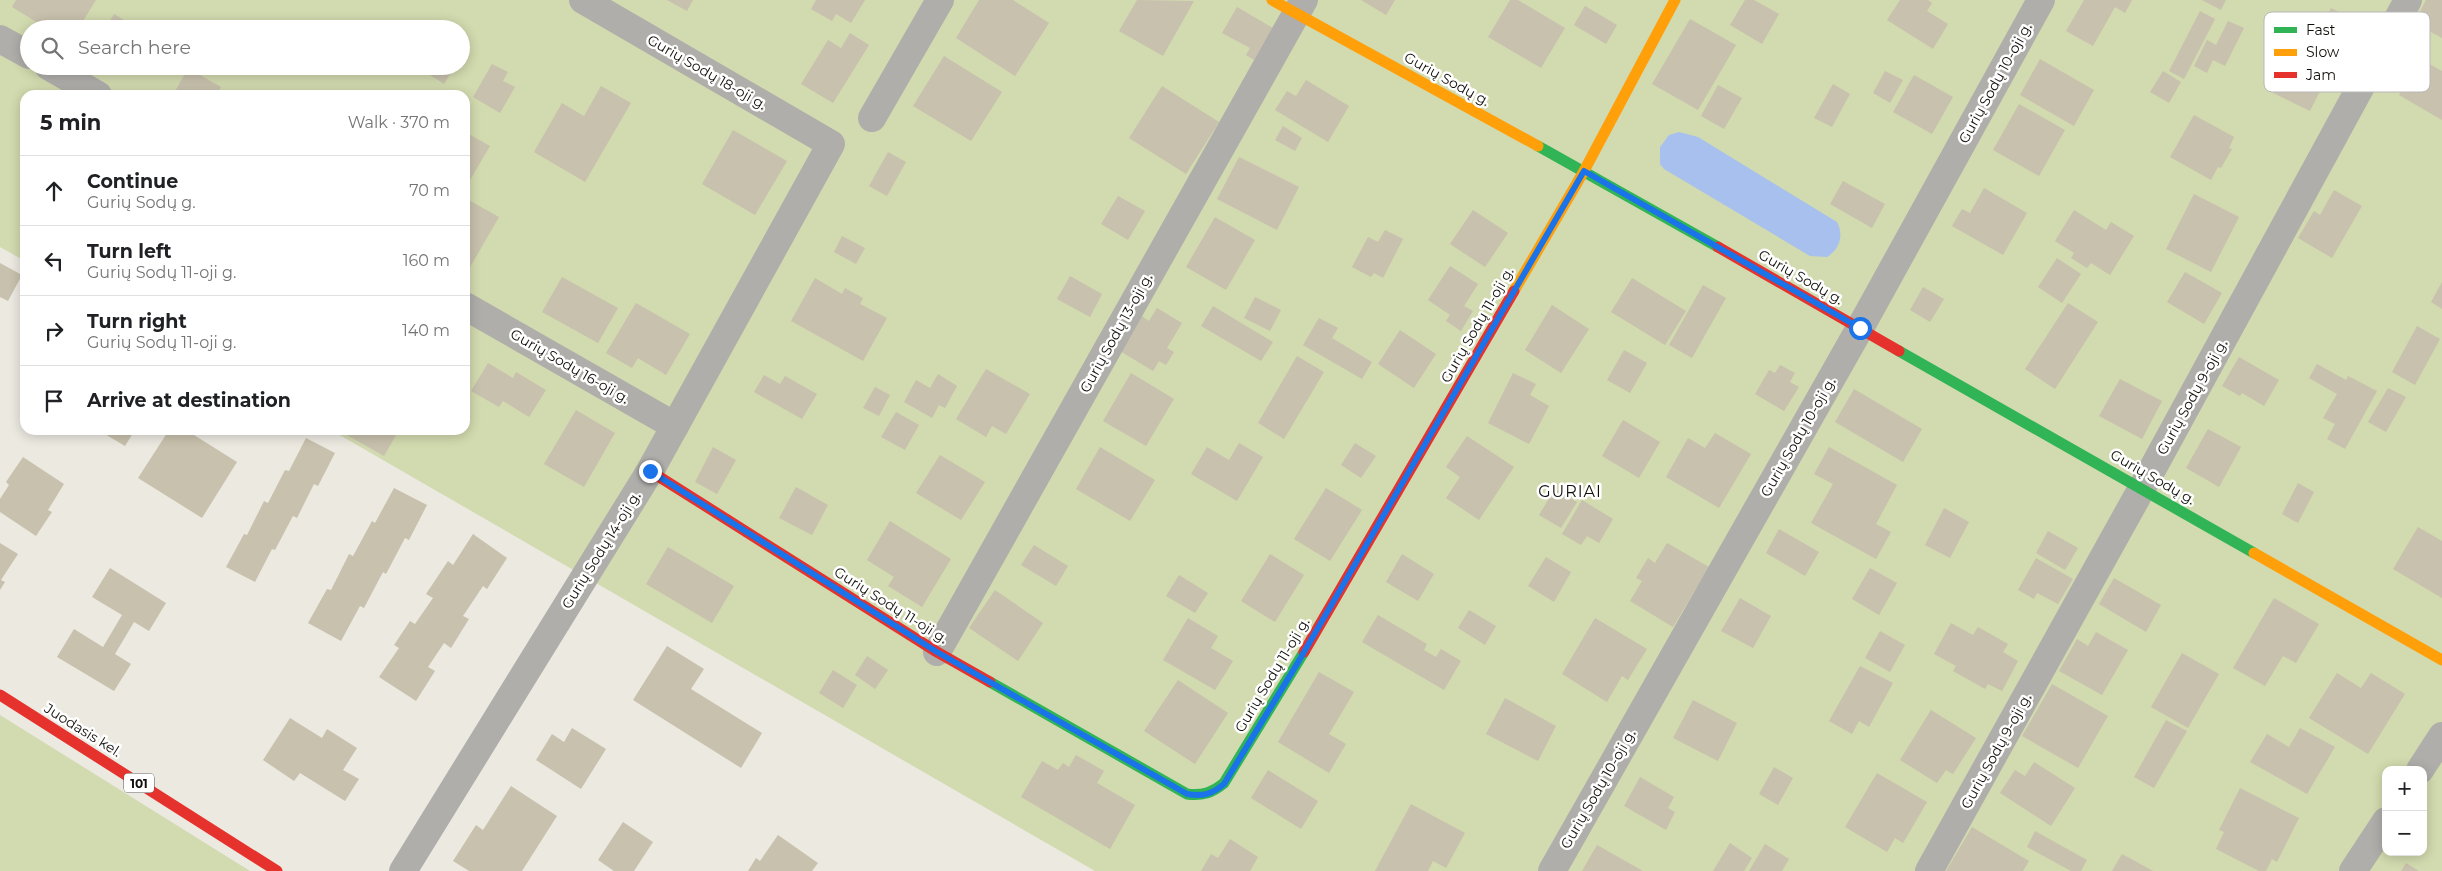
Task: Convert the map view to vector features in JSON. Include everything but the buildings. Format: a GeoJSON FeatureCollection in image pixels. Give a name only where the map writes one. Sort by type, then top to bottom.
{"type":"FeatureCollection","features":[{"type":"Feature","properties":{"kind":"street","name":"Gurių Sodų 18-oji g."},"geometry":{"type":"LineString","coordinates":[[583,0],[831,144]]}},
{"type":"Feature","properties":{"kind":"street"},"geometry":{"type":"LineString","coordinates":[[872,118],[940,0]]}},
{"type":"Feature","properties":{"kind":"street","name":"Gurių Sodų g."},"geometry":{"type":"LineString","coordinates":[[1272,0],[1300,7],[2442,660]]}},
{"type":"Feature","properties":{"kind":"street","name":"Gurių Sodų 11-oji g."},"geometry":{"type":"LineString","coordinates":[[650,471],[937,652],[1187,794],[1201,796],[1214,792],[1224,784],[1297,664],[1584,171],[1675,0]]}},
{"type":"Feature","properties":{"kind":"street","name":"Gurių Sodų 10-oji g."},"geometry":{"type":"LineString","coordinates":[[1552,871],[1860,328],[2041,0]]}},
{"type":"Feature","properties":{"kind":"street","name":"Gurių Sodų 9-oji g."},"geometry":{"type":"LineString","coordinates":[[2401,12],[2408,0]]}},
{"type":"Feature","properties":{"kind":"street","name":"Gurių Sodų 13-oji g."},"geometry":{"type":"LineString","coordinates":[[937,652],[1300,7]]}},
{"type":"Feature","properties":{"kind":"street"},"geometry":{"type":"LineString","coordinates":[[0,39],[20,50]]}},
{"type":"Feature","properties":{"kind":"street"},"geometry":{"type":"LineString","coordinates":[[64,75],[89,90]]}},
{"type":"Feature","properties":{"kind":"street","name":"Gurių Sodų 9-oji g."},"geometry":{"type":"LineString","coordinates":[[1929,871],[2142,488],[2358,92]]}},
{"type":"Feature","properties":{"kind":"street","name":"Gurių Sodų 14-oji g."},"geometry":{"type":"LineString","coordinates":[[403,871],[650,471],[831,144]]}},
{"type":"Feature","properties":{"kind":"street","name":"Gurių Sodų 16-oji g."},"geometry":{"type":"LineString","coordinates":[[470,309],[675,426]]}},
{"type":"Feature","properties":{"kind":"street","name":"Juodasis kel."},"geometry":{"type":"LineString","coordinates":[[0,695],[277,871]]}},
{"type":"Feature","properties":{"kind":"street"},"geometry":{"type":"LineString","coordinates":[[2423,766],[2442,736]]}},
{"type":"Feature","properties":{"kind":"street"},"geometry":{"type":"LineString","coordinates":[[2353,871],[2382,827]]}},
{"type":"Feature","properties":{"kind":"green space"},"geometry":{"type":"Polygon","coordinates":[[[0,0],[2442,0],[2442,871],[1095,871],[340,435],[470,435],[470,90],[20,90],[20,258],[0,247],[0,0]]]}},
{"type":"Feature","properties":{"kind":"green space"},"geometry":{"type":"Polygon","coordinates":[[[0,715],[250,871],[0,871],[0,715]]]}},
{"type":"Feature","properties":{"kind":"water"},"geometry":{"type":"Polygon","coordinates":[[[1679,132],[1698,137],[1837,222],[1840,232],[1838,246],[1827,257],[1810,256],[1664,169],[1660,164],[1660,147],[1669,135],[1679,132]]]}},
{"type":"Feature","properties":{"kind":"traffic: fast"},"geometry":{"type":"LineString","coordinates":[[1538,146],[1718,247]]}},
{"type":"Feature","properties":{"kind":"traffic: fast"},"geometry":{"type":"LineString","coordinates":[[1899,351],[2254,553]]}},
{"type":"Feature","properties":{"kind":"traffic: fast"},"geometry":{"type":"LineString","coordinates":[[990,682],[1187,794],[1197,795],[1207,793],[1224,783],[1304,652]]}},
{"type":"Feature","properties":{"kind":"traffic: slow"},"geometry":{"type":"LineString","coordinates":[[1272,0],[1538,146]]}},
{"type":"Feature","properties":{"kind":"traffic: slow"},"geometry":{"type":"LineString","coordinates":[[1514,291],[1584,171],[1675,0]]}},
{"type":"Feature","properties":{"kind":"traffic: slow"},"geometry":{"type":"LineString","coordinates":[[2254,553],[2442,660]]}},
{"type":"Feature","properties":{"kind":"traffic: jam"},"geometry":{"type":"LineString","coordinates":[[1718,247],[1899,351]]}},
{"type":"Feature","properties":{"kind":"traffic: jam"},"geometry":{"type":"LineString","coordinates":[[1304,652],[1514,291]]}},
{"type":"Feature","properties":{"kind":"traffic: jam"},"geometry":{"type":"LineString","coordinates":[[650,471],[937,652],[990,682]]}},
{"type":"Feature","properties":{"kind":"traffic: jam"},"geometry":{"type":"LineString","coordinates":[[0,695],[277,871]]}},
{"type":"Feature","properties":{"kind":"district","name":"GURIAI"},"geometry":{"type":"Point","coordinates":[1570,491]}},
{"type":"Feature","properties":{"kind":"route"},"geometry":{"type":"LineString","coordinates":[[650,471],[937,652],[1187,794],[1201,796],[1214,792],[1224,784],[1297,664],[1584,171],[1860,328]]}}]}
